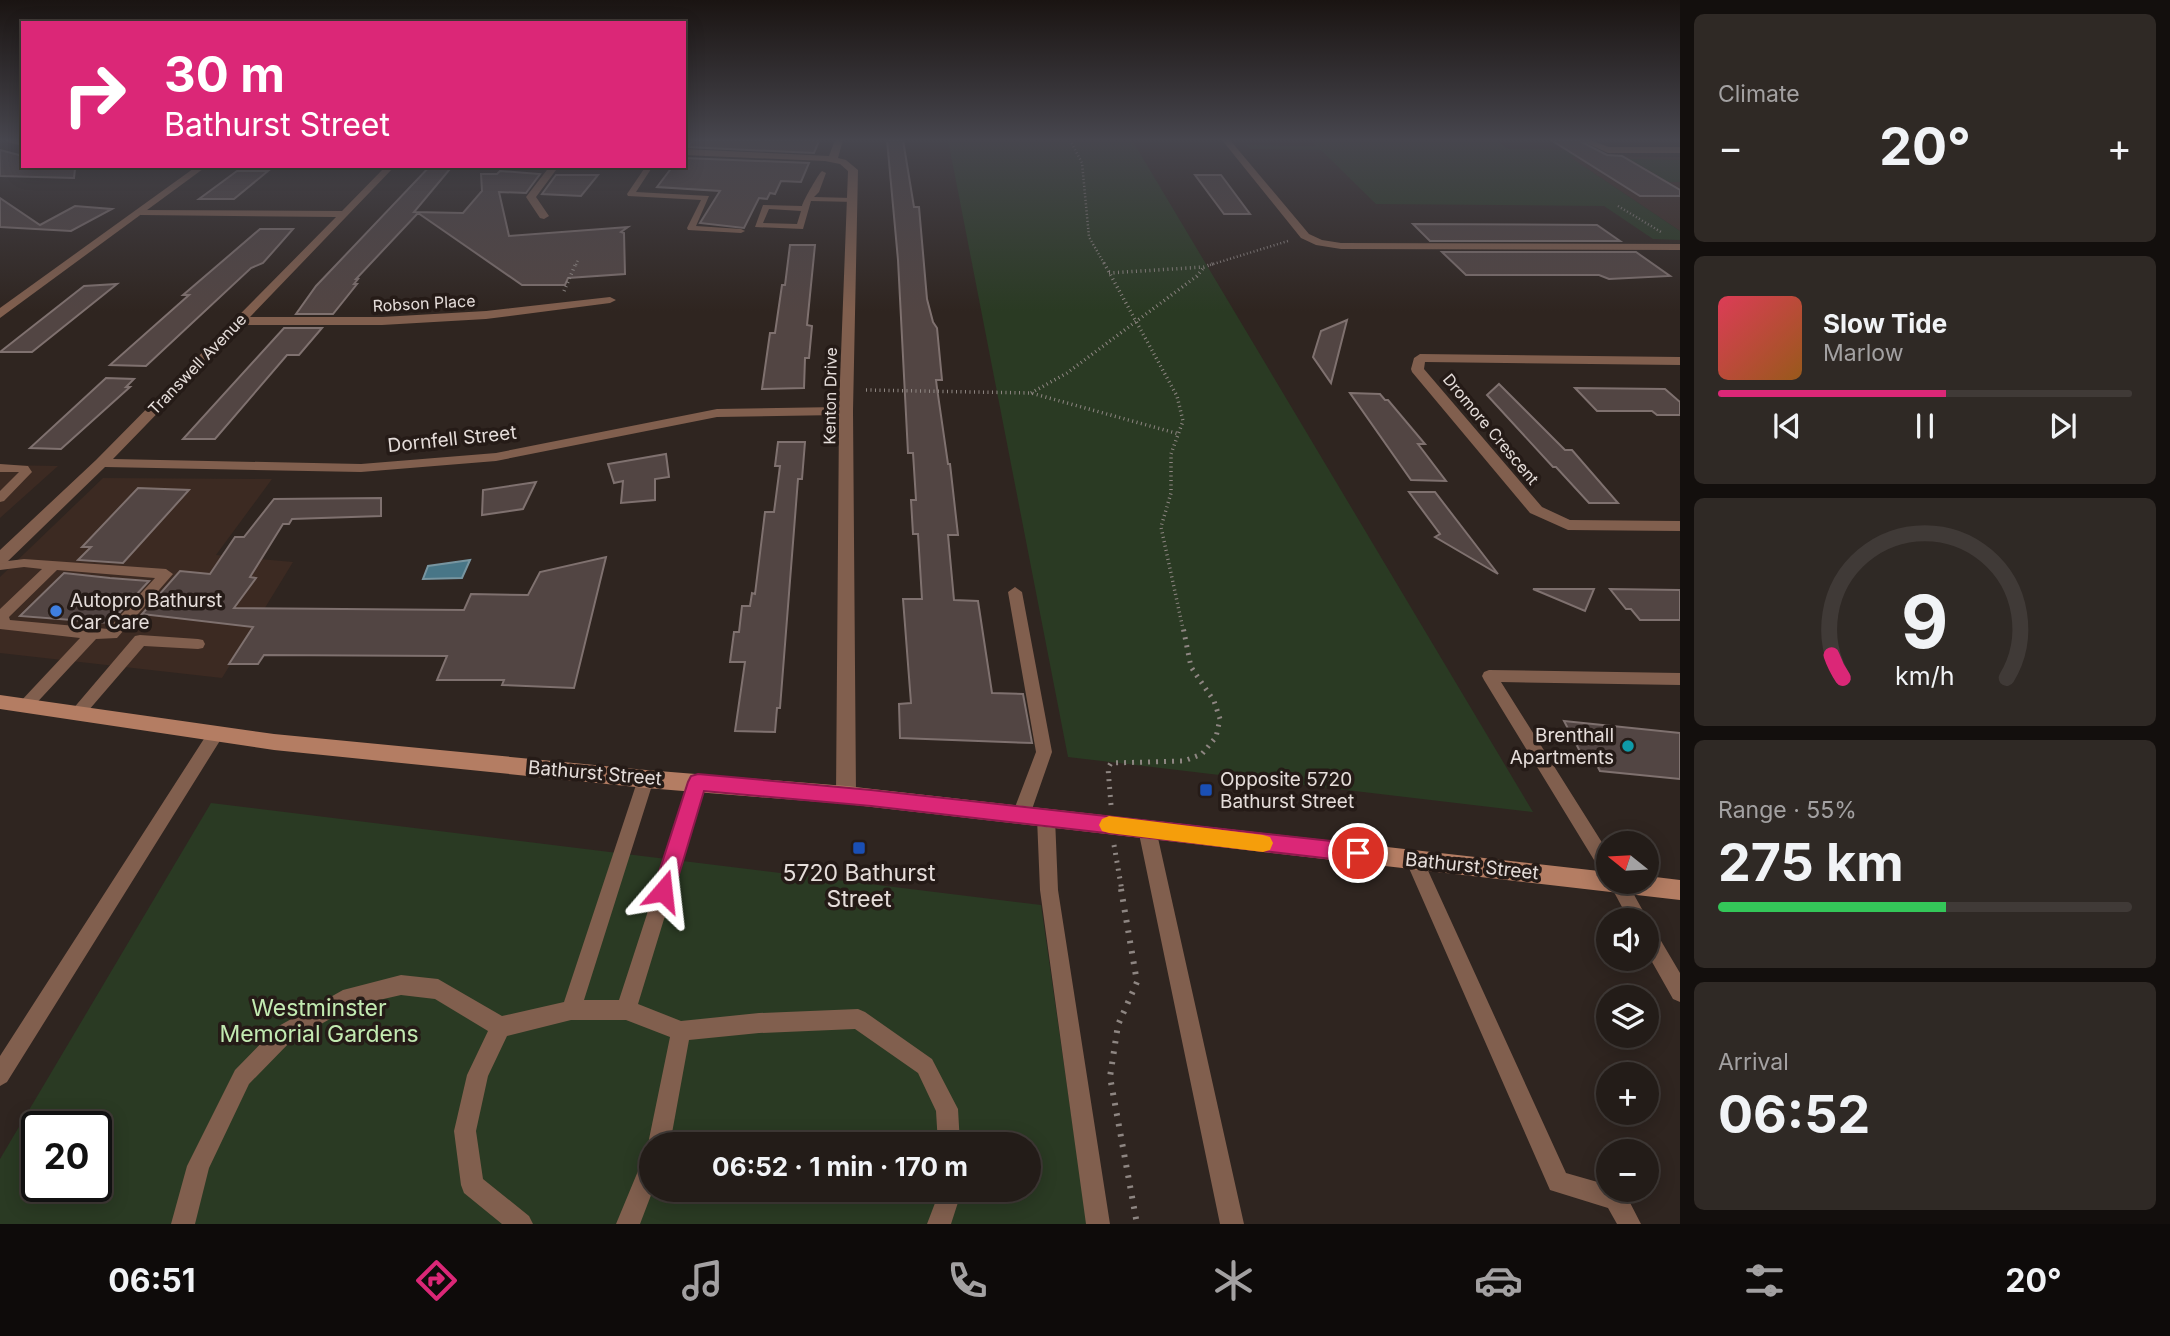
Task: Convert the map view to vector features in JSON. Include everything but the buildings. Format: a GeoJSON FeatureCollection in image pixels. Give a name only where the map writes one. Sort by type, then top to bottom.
{"type":"FeatureCollection","features":[{"type":"Feature","properties":{"kind":"main road","name":"Bathurst Street"},"geometry":{"type":"LineString","coordinates":[[0,702],[215,735],[646,779],[846,795],[1596,880]]}},
{"type":"Feature","properties":{"kind":"main road","name":"Bathurst Street"},"geometry":{"type":"LineString","coordinates":[[1659,887],[1680,890]]}},
{"type":"Feature","properties":{"kind":"street"},"geometry":{"type":"LineString","coordinates":[[0,314],[161,197]]}},
{"type":"Feature","properties":{"kind":"street","name":"Transwell Avenue"},"geometry":{"type":"LineString","coordinates":[[0,559],[100,463],[361,197]]}},
{"type":"Feature","properties":{"kind":"street"},"geometry":{"type":"LineString","coordinates":[[531,197],[544,216]]}},
{"type":"Feature","properties":{"kind":"street"},"geometry":{"type":"LineString","coordinates":[[1273,197],[1305,236],[1320,243],[1341,246],[1680,247]]}},
{"type":"Feature","properties":{"kind":"street","name":"Kenton Drive"},"geometry":{"type":"LineString","coordinates":[[846,795],[846,411],[853,200]]}},
{"type":"Feature","properties":{"kind":"street"},"geometry":{"type":"LineString","coordinates":[[141,212],[344,214]]}},
{"type":"Feature","properties":{"kind":"street","name":"Robson Place"},"geometry":{"type":"LineString","coordinates":[[239,321],[382,321],[486,315],[610,300]]}},
{"type":"Feature","properties":{"kind":"street","name":"Dromore Crescent"},"geometry":{"type":"LineString","coordinates":[[1680,361],[1420,358],[1417,369],[1536,510],[1568,525],[1680,526]]}},
{"type":"Feature","properties":{"kind":"street","name":"Dornfell Street"},"geometry":{"type":"LineString","coordinates":[[100,463],[374,467],[496,457],[631,428],[718,413],[846,411]]}},
{"type":"Feature","properties":{"kind":"lane"},"geometry":{"type":"LineString","coordinates":[[690,197],[706,198],[691,228],[741,231]]}},
{"type":"Feature","properties":{"kind":"lane"},"geometry":{"type":"LineString","coordinates":[[805,209],[766,207],[758,225],[800,227],[811,197]]}},
{"type":"Feature","properties":{"kind":"lane"},"geometry":{"type":"LineString","coordinates":[[808,200],[853,200]]}},
{"type":"Feature","properties":{"kind":"lane"},"geometry":{"type":"LineString","coordinates":[[0,468],[24,469],[26,472],[0,498]]}},
{"type":"Feature","properties":{"kind":"lane"},"geometry":{"type":"LineString","coordinates":[[0,566],[24,563],[54,565],[166,574],[112,634],[5,625],[1,616],[54,565]]}},
{"type":"Feature","properties":{"kind":"lane"},"geometry":{"type":"LineString","coordinates":[[1015,592],[1044,752],[1021,815]]}},
{"type":"Feature","properties":{"kind":"lane"},"geometry":{"type":"LineString","coordinates":[[25,706],[92,634]]}},
{"type":"Feature","properties":{"kind":"lane"},"geometry":{"type":"LineString","coordinates":[[77,714],[140,640],[198,644]]}},
{"type":"Feature","properties":{"kind":"lane"},"geometry":{"type":"LineString","coordinates":[[1596,848],[1489,676],[1680,679]]}},
{"type":"Feature","properties":{"kind":"lane"},"geometry":{"type":"LineString","coordinates":[[0,1075],[215,735]]}},
{"type":"Feature","properties":{"kind":"lane"},"geometry":{"type":"LineString","coordinates":[[571,1010],[646,779]]}},
{"type":"Feature","properties":{"kind":"lane"},"geometry":{"type":"LineString","coordinates":[[626,1010],[698,782]]}},
{"type":"Feature","properties":{"kind":"lane"},"geometry":{"type":"LineString","coordinates":[[1046,818],[1049,890],[1098,1224]]}},
{"type":"Feature","properties":{"kind":"lane"},"geometry":{"type":"LineString","coordinates":[[1147,829],[1231,1224]]}},
{"type":"Feature","properties":{"kind":"lane"},"geometry":{"type":"LineString","coordinates":[[1414,859],[1558,1182],[1616,1199],[1629,1224]]}},
{"type":"Feature","properties":{"kind":"lane"},"geometry":{"type":"LineString","coordinates":[[1659,956],[1680,992]]}},
{"type":"Feature","properties":{"kind":"lane"},"geometry":{"type":"LineString","coordinates":[[183,1224],[198,1166],[242,1077],[284,1034],[350,997],[401,985],[438,989],[500,1027],[571,1010],[626,1010],[681,1031],[759,1023],[858,1019],[925,1066],[947,1109],[948,1132]]}},
{"type":"Feature","properties":{"kind":"lane"},"geometry":{"type":"LineString","coordinates":[[500,1027],[478,1075],[465,1131],[472,1185],[521,1224]]}},
{"type":"Feature","properties":{"kind":"lane"},"geometry":{"type":"LineString","coordinates":[[661,1132],[681,1031]]}},
{"type":"Feature","properties":{"kind":"lane"},"geometry":{"type":"LineString","coordinates":[[628,1224],[639,1197]]}},
{"type":"Feature","properties":{"kind":"lane"},"geometry":{"type":"LineString","coordinates":[[939,1224],[947,1202]]}},
{"type":"Feature","properties":{"kind":"path"},"geometry":{"type":"LineString","coordinates":[[1085,197],[1086,225],[1094,248],[1177,396],[1183,421],[1171,454],[1171,494],[1161,527],[1191,667],[1214,701],[1220,719],[1216,737],[1202,754],[1184,761],[1165,763],[1111,763],[1108,768],[1110,797]]}},
{"type":"Feature","properties":{"kind":"path"},"geometry":{"type":"LineString","coordinates":[[1618,206],[1670,237]]}},
{"type":"Feature","properties":{"kind":"path"},"geometry":{"type":"LineString","coordinates":[[1109,273],[1204,267],[1305,236]]}},
{"type":"Feature","properties":{"kind":"path"},"geometry":{"type":"LineString","coordinates":[[556,307],[578,260]]}},
{"type":"Feature","properties":{"kind":"path"},"geometry":{"type":"LineString","coordinates":[[1031,393],[1096,353],[1136,320],[1186,285],[1204,267]]}},
{"type":"Feature","properties":{"kind":"path"},"geometry":{"type":"LineString","coordinates":[[847,390],[1031,393],[1179,434]]}},
{"type":"Feature","properties":{"kind":"path"},"geometry":{"type":"LineString","coordinates":[[1116,862],[1137,982],[1118,1025],[1110,1077],[1137,1224]]}},
{"type":"Feature","properties":{"kind":"shaded area"},"geometry":{"type":"Polygon","coordinates":[[[1629,197],[1680,197],[1680,231],[1629,197]]]}},
{"type":"Feature","properties":{"kind":"shaded area"},"geometry":{"type":"Polygon","coordinates":[[[0,465],[58,466],[0,518],[0,465]]]}},
{"type":"Feature","properties":{"kind":"shaded area"},"geometry":{"type":"Polygon","coordinates":[[[103,478],[272,479],[216,555],[293,562],[222,678],[0,653],[0,577],[103,478]]]}},
{"type":"Feature","properties":{"kind":"green space"},"geometry":{"type":"Polygon","coordinates":[[[959,197],[1166,197],[1533,812],[1068,757],[959,197]]]}},
{"type":"Feature","properties":{"kind":"green space"},"geometry":{"type":"Polygon","coordinates":[[[1369,197],[1630,197],[1680,231],[1680,240],[1653,239],[1604,206],[1376,204],[1369,197]]]}},
{"type":"Feature","properties":{"kind":"green space","name":"Westminster Memorial Gardens"},"geometry":{"type":"Polygon","coordinates":[[[211,803],[1041,905],[1087,1224],[0,1224],[0,1159],[21,1124],[21,1202],[112,1202],[112,1111],[28,1111],[211,803]]]}},
{"type":"Feature","properties":{"kind":"water"},"geometry":{"type":"Polygon","coordinates":[[[470,560],[462,578],[423,579],[428,566],[470,560]]]}},
{"type":"Feature","properties":{"kind":"slow traffic"},"geometry":{"type":"LineString","coordinates":[[1109,825],[1263,843]]}},
{"type":"Feature","properties":{"kind":"place","name":"Autopro Bathurst Car Care"},"geometry":{"type":"Point","coordinates":[56,611]}},
{"type":"Feature","properties":{"kind":"place","name":"Brenthall Apartments"},"geometry":{"type":"Point","coordinates":[1628,746]}},
{"type":"Feature","properties":{"kind":"place","name":"Opposite 5720 Bathurst Street"},"geometry":{"type":"Point","coordinates":[1206,790]}},
{"type":"Feature","properties":{"kind":"place","name":"5720 Bathurst Street"},"geometry":{"type":"Point","coordinates":[859,848]}},
{"type":"Feature","properties":{"kind":"route"},"geometry":{"type":"LineString","coordinates":[[663,891],[698,782],[871,798],[1358,853]]}}]}
